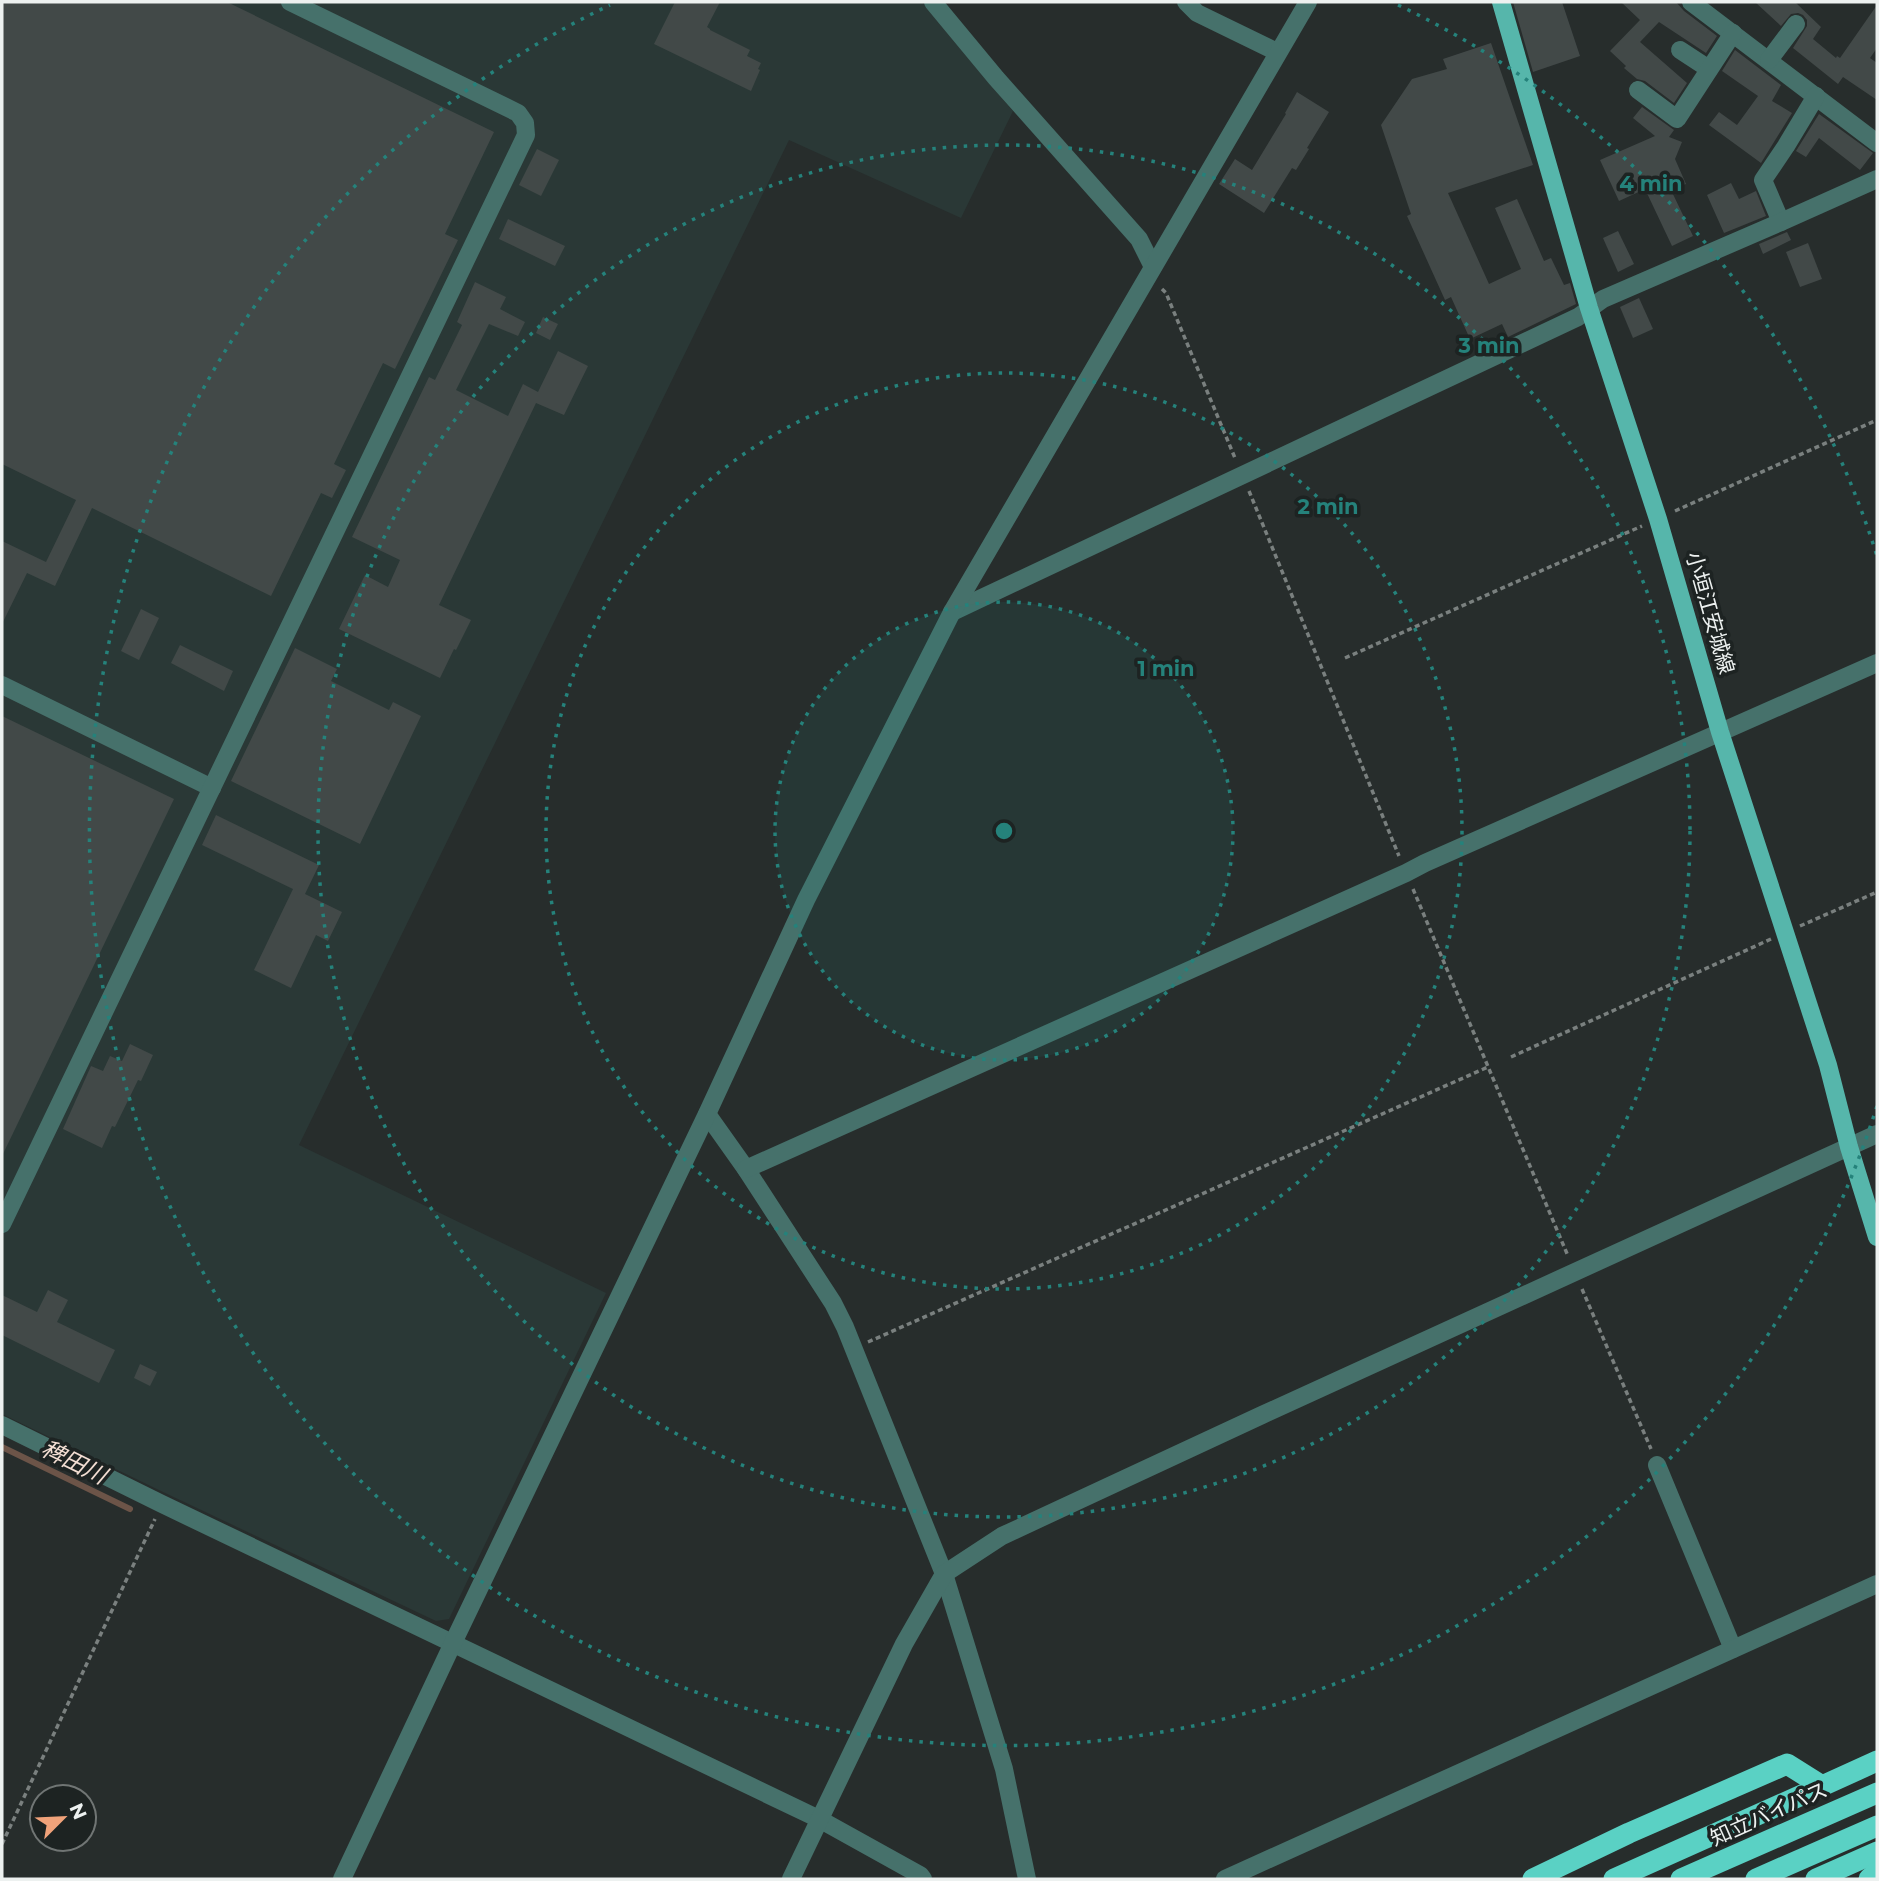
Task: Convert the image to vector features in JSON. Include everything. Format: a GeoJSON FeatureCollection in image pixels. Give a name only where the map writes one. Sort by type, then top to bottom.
{"type":"FeatureCollection","features":[{"type":"Feature","properties":{"kind":"highway"},"geometry":{"type":"LineString","coordinates":[[1614,1879],[1877,1761]]}},
{"type":"Feature","properties":{"kind":"highway"},"geometry":{"type":"LineString","coordinates":[[1533,1879],[1629,1833],[1787,1765],[1822,1786]]}},
{"type":"Feature","properties":{"kind":"highway","name":"知立バイパス"},"geometry":{"type":"LineString","coordinates":[[1681,1879],[1877,1793]]}},
{"type":"Feature","properties":{"kind":"highway"},"geometry":{"type":"LineString","coordinates":[[1756,1879],[1877,1826]]}},
{"type":"Feature","properties":{"kind":"highway"},"geometry":{"type":"LineString","coordinates":[[1816,1879],[1877,1852]]}},
{"type":"Feature","properties":{"kind":"highway"},"geometry":{"type":"LineString","coordinates":[[1868,1879],[1877,1872]]}},
{"type":"Feature","properties":{"kind":"main road","name":"小垣江安城線"},"geometry":{"type":"LineString","coordinates":[[1501,2],[1589,308],[1658,519],[1720,732],[1828,1065],[1849,1147],[1877,1237]]}},
{"type":"Feature","properties":{"kind":"street"},"geometry":{"type":"LineString","coordinates":[[2,1224],[527,135],[525,123],[518,113],[290,2]]}},
{"type":"Feature","properties":{"kind":"street"},"geometry":{"type":"LineString","coordinates":[[933,2],[996,78],[1139,239],[1153,267]]}},
{"type":"Feature","properties":{"kind":"street"},"geometry":{"type":"LineString","coordinates":[[1186,2],[1197,13],[1278,52]]}},
{"type":"Feature","properties":{"kind":"street"},"geometry":{"type":"LineString","coordinates":[[342,1879],[707,1114],[806,900],[952,612],[1308,2]]}},
{"type":"Feature","properties":{"kind":"street"},"geometry":{"type":"LineString","coordinates":[[1691,2],[1877,143]]}},
{"type":"Feature","properties":{"kind":"street"},"geometry":{"type":"LineString","coordinates":[[1769,60],[1796,24]]}},
{"type":"Feature","properties":{"kind":"street"},"geometry":{"type":"LineString","coordinates":[[1638,90],[1677,119],[1733,33]]}},
{"type":"Feature","properties":{"kind":"street"},"geometry":{"type":"LineString","coordinates":[[1680,50],[1709,69]]}},
{"type":"Feature","properties":{"kind":"street"},"geometry":{"type":"LineString","coordinates":[[1781,222],[1763,180],[1816,96]]}},
{"type":"Feature","properties":{"kind":"street"},"geometry":{"type":"LineString","coordinates":[[952,612],[1578,317],[1603,299],[1877,179]]}},
{"type":"Feature","properties":{"kind":"street"},"geometry":{"type":"LineString","coordinates":[[746,1169],[1877,663]]}},
{"type":"Feature","properties":{"kind":"street"},"geometry":{"type":"LineString","coordinates":[[2,685],[212,788]]}},
{"type":"Feature","properties":{"kind":"street"},"geometry":{"type":"LineString","coordinates":[[707,1114],[833,1303],[853,1348],[944,1574],[1004,1769],[1027,1879]]}},
{"type":"Feature","properties":{"kind":"street"},"geometry":{"type":"LineString","coordinates":[[791,1879],[904,1644],[944,1574],[1002,1536],[1877,1134]]}},
{"type":"Feature","properties":{"kind":"street"},"geometry":{"type":"LineString","coordinates":[[2,1425],[819,1819],[923,1879]]}},
{"type":"Feature","properties":{"kind":"street"},"geometry":{"type":"LineString","coordinates":[[1657,1465],[1733,1649]]}},
{"type":"Feature","properties":{"kind":"street"},"geometry":{"type":"LineString","coordinates":[[1224,1879],[1877,1584]]}},
{"type":"Feature","properties":{"kind":"path"},"geometry":{"type":"LineString","coordinates":[[1345,658],[1877,420]]}},
{"type":"Feature","properties":{"kind":"path"},"geometry":{"type":"LineString","coordinates":[[1511,1056],[1877,892]]}},
{"type":"Feature","properties":{"kind":"path"},"geometry":{"type":"LineString","coordinates":[[853,1348],[1488,1067]]}},
{"type":"Feature","properties":{"kind":"path"},"geometry":{"type":"LineString","coordinates":[[2,1844],[162,1504]]}},
{"type":"Feature","properties":{"kind":"shaded area"},"geometry":{"type":"Polygon","coordinates":[[[2,2],[922,2],[1013,111],[961,218],[789,140],[299,1145],[606,1293],[449,1619],[436,1621],[2,1414],[2,2]]]}},
{"type":"Feature","properties":{"kind":"building"},"geometry":{"type":"Polygon","coordinates":[[[2,2],[227,2],[494,132],[445,234],[458,240],[395,369],[383,363],[334,464],[346,470],[332,498],[321,493],[271,596],[92,508],[55,586],[27,573],[2,624],[2,541],[46,562],[76,500],[2,464],[2,2]]]}},
{"type":"Feature","properties":{"kind":"building"},"geometry":{"type":"Polygon","coordinates":[[[675,2],[720,2],[707,27],[750,50],[747,56],[761,63],[751,91],[654,44],[675,2]]]}},
{"type":"Feature","properties":{"kind":"building"},"geometry":{"type":"Polygon","coordinates":[[[1513,2],[1562,2],[1580,56],[1533,72],[1513,2]]]}},
{"type":"Feature","properties":{"kind":"building"},"geometry":{"type":"Polygon","coordinates":[[[1621,2],[1676,2],[1717,36],[1706,53],[1659,22],[1640,42],[1687,83],[1674,103],[1645,81],[1637,79],[1610,51],[1640,20],[1621,2]]]}},
{"type":"Feature","properties":{"kind":"building"},"geometry":{"type":"Polygon","coordinates":[[[1755,2],[1795,2],[1821,27],[1813,39],[1836,58],[1840,58],[1877,5],[1877,48],[1870,58],[1877,63],[1877,100],[1843,77],[1838,84],[1793,48],[1807,26],[1803,15],[1791,14],[1781,26],[1755,2]]]}},
{"type":"Feature","properties":{"kind":"building"},"geometry":{"type":"Polygon","coordinates":[[[1491,43],[1533,165],[1448,193],[1489,284],[1521,269],[1495,208],[1517,199],[1544,261],[1551,258],[1564,285],[1570,283],[1576,304],[1508,337],[1502,324],[1470,339],[1451,297],[1445,300],[1407,216],[1411,214],[1381,125],[1412,79],[1447,69],[1443,59],[1491,43]]]}},
{"type":"Feature","properties":{"kind":"building"},"geometry":{"type":"Polygon","coordinates":[[[1735,50],[1781,85],[1772,101],[1792,113],[1761,163],[1709,125],[1719,112],[1737,125],[1758,96],[1722,71],[1735,50]]]}},
{"type":"Feature","properties":{"kind":"building"},"geometry":{"type":"Polygon","coordinates":[[[1297,92],[1329,112],[1296,170],[1292,168],[1264,213],[1219,184],[1235,159],[1252,170],[1297,92]]]}},
{"type":"Feature","properties":{"kind":"building"},"geometry":{"type":"Polygon","coordinates":[[[1642,107],[1674,130],[1669,137],[1682,142],[1675,159],[1686,184],[1671,190],[1693,236],[1672,246],[1645,189],[1619,201],[1600,160],[1655,136],[1633,118],[1642,107]]]}},
{"type":"Feature","properties":{"kind":"building"},"geometry":{"type":"Polygon","coordinates":[[[1819,114],[1873,153],[1860,170],[1819,138],[1806,157],[1796,151],[1819,114]]]}},
{"type":"Feature","properties":{"kind":"building"},"geometry":{"type":"Polygon","coordinates":[[[537,149],[559,160],[541,196],[519,185],[537,149]]]}},
{"type":"Feature","properties":{"kind":"building"},"geometry":{"type":"Polygon","coordinates":[[[1731,183],[1739,199],[1756,191],[1766,216],[1724,233],[1707,195],[1731,183]]]}},
{"type":"Feature","properties":{"kind":"building"},"geometry":{"type":"Polygon","coordinates":[[[508,219],[565,246],[555,266],[499,239],[508,219]]]}},
{"type":"Feature","properties":{"kind":"building"},"geometry":{"type":"Polygon","coordinates":[[[1618,231],[1634,264],[1618,272],[1603,238],[1618,231]]]}},
{"type":"Feature","properties":{"kind":"building"},"geometry":{"type":"Polygon","coordinates":[[[1787,232],[1791,240],[1763,254],[1759,244],[1787,232]]]}},
{"type":"Feature","properties":{"kind":"building"},"geometry":{"type":"Polygon","coordinates":[[[1808,243],[1822,279],[1800,287],[1786,252],[1808,243]]]}},
{"type":"Feature","properties":{"kind":"building"},"geometry":{"type":"Polygon","coordinates":[[[475,282],[506,297],[500,309],[525,322],[518,336],[489,324],[456,390],[508,416],[523,384],[538,392],[558,351],[588,366],[564,415],[536,403],[439,605],[471,620],[440,678],[339,629],[365,575],[388,587],[400,560],[352,537],[429,377],[435,380],[462,325],[457,322],[475,282]]]}},
{"type":"Feature","properties":{"kind":"building"},"geometry":{"type":"Polygon","coordinates":[[[1639,298],[1653,329],[1633,338],[1620,307],[1639,298]]]}},
{"type":"Feature","properties":{"kind":"building"},"geometry":{"type":"Polygon","coordinates":[[[543,317],[558,324],[550,340],[536,333],[543,317]]]}},
{"type":"Feature","properties":{"kind":"building"},"geometry":{"type":"Polygon","coordinates":[[[141,609],[159,618],[139,660],[121,651],[141,609]]]}},
{"type":"Feature","properties":{"kind":"building"},"geometry":{"type":"Polygon","coordinates":[[[180,645],[233,671],[224,691],[171,663],[180,645]]]}},
{"type":"Feature","properties":{"kind":"building"},"geometry":{"type":"Polygon","coordinates":[[[295,648],[337,669],[331,681],[389,710],[393,702],[421,716],[360,844],[231,781],[295,648]]]}},
{"type":"Feature","properties":{"kind":"building"},"geometry":{"type":"Polygon","coordinates":[[[2,716],[174,799],[2,1156],[2,716]]]}},
{"type":"Feature","properties":{"kind":"building"},"geometry":{"type":"Polygon","coordinates":[[[216,815],[319,865],[305,894],[342,912],[328,941],[316,935],[291,988],[254,970],[293,889],[202,845],[216,815]]]}},
{"type":"Feature","properties":{"kind":"building"},"geometry":{"type":"Polygon","coordinates":[[[130,1044],[153,1055],[102,1148],[63,1129],[91,1066],[103,1071],[110,1056],[122,1061],[130,1044]]]}},
{"type":"Feature","properties":{"kind":"building"},"geometry":{"type":"Polygon","coordinates":[[[48,1290],[68,1300],[57,1322],[115,1350],[99,1383],[2,1335],[2,1295],[37,1312],[48,1290]]]}},
{"type":"Feature","properties":{"kind":"building"},"geometry":{"type":"Polygon","coordinates":[[[140,1364],[157,1372],[150,1386],[134,1378],[140,1364]]]}},
{"type":"Feature","properties":{"kind":"waterway","name":"稗田川"},"geometry":{"type":"LineString","coordinates":[[2,1447],[130,1509]]}}]}
